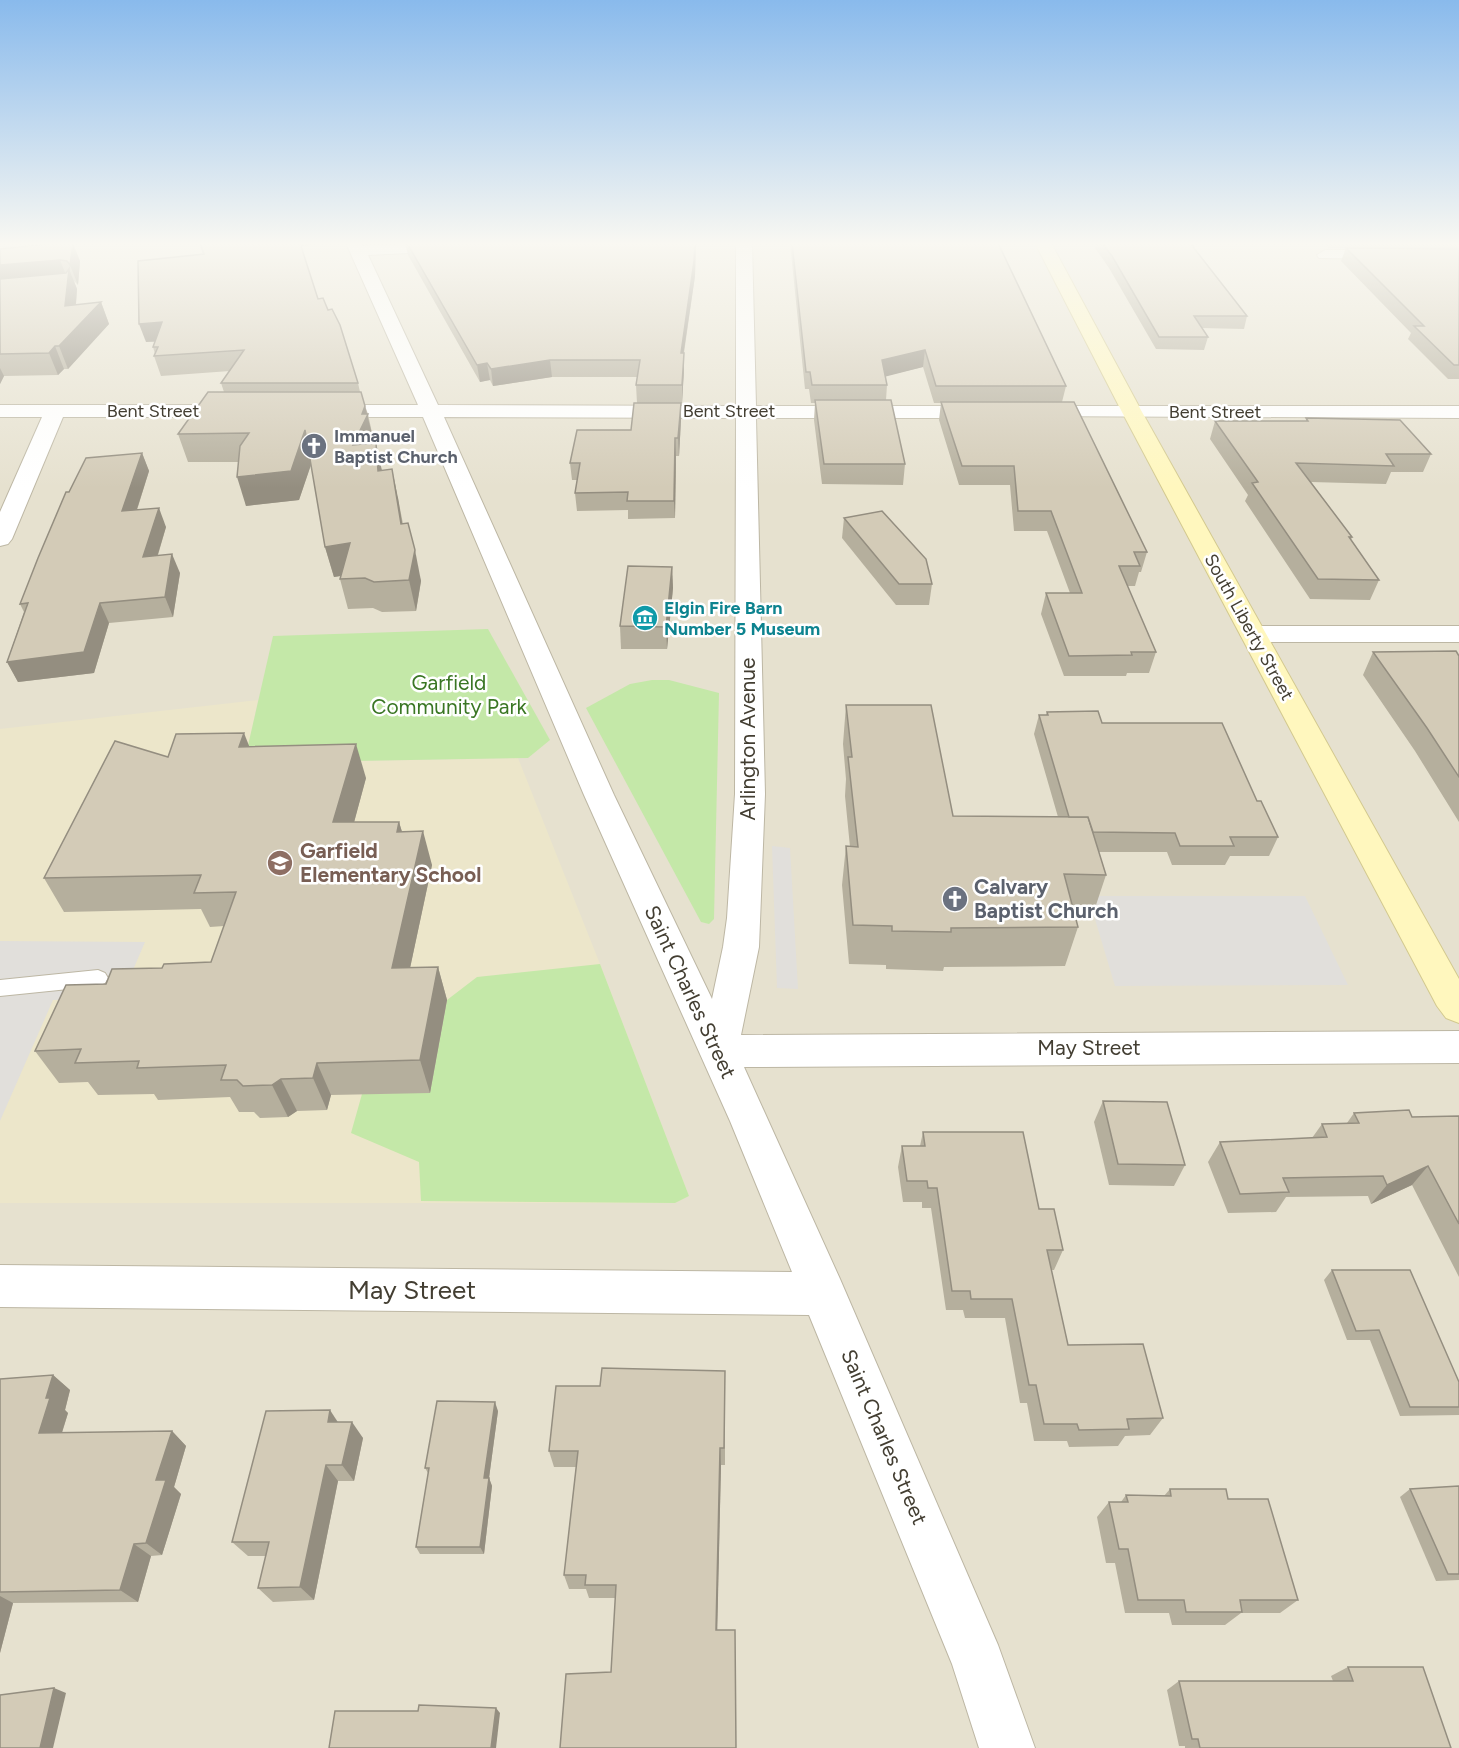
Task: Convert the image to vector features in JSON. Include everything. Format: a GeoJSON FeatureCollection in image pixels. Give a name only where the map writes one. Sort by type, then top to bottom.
{"type":"FeatureCollection","features":[{"type":"Feature","properties":{"kind":"main road","name":"South Liberty Street"},"geometry":{"type":"LineString","coordinates":[[1086,325],[1444,986],[1459,1008]]}},
{"type":"Feature","properties":{"kind":"street","name":"Saint Charles Street"},"geometry":{"type":"LineString","coordinates":[[391,325],[599,795],[719,1052],[824,1294],[979,1664],[1007,1748]]}},
{"type":"Feature","properties":{"kind":"street","name":"Arlington Avenue"},"geometry":{"type":"LineString","coordinates":[[719,1052],[744,918],[749,805],[744,325]]}},
{"type":"Feature","properties":{"kind":"street","name":"Bent Street"},"geometry":{"type":"LineString","coordinates":[[0,411],[253,411]]}},
{"type":"Feature","properties":{"kind":"street"},"geometry":{"type":"LineString","coordinates":[[0,539],[55,411]]}},
{"type":"Feature","properties":{"kind":"street","name":"Bent Street"},"geometry":{"type":"LineString","coordinates":[[299,411],[1459,412]]}},
{"type":"Feature","properties":{"kind":"street"},"geometry":{"type":"LineString","coordinates":[[1253,634],[1459,634]]}},
{"type":"Feature","properties":{"kind":"street","name":"May Street"},"geometry":{"type":"LineString","coordinates":[[719,1052],[804,1049],[1459,1047]]}},
{"type":"Feature","properties":{"kind":"street","name":"May Street"},"geometry":{"type":"LineString","coordinates":[[0,1286],[824,1294]]}},
{"type":"Feature","properties":{"kind":"lane"},"geometry":{"type":"LineString","coordinates":[[0,988],[98,978]]}},
{"type":"Feature","properties":{"kind":"shaded area"},"geometry":{"type":"Polygon","coordinates":[[[0,325],[1459,325],[1459,1748],[0,1748],[0,325]]]}},
{"type":"Feature","properties":{"kind":"shaded area","name":"Garfield Elementary School"},"geometry":{"type":"Polygon","coordinates":[[[258,700],[245,763],[518,758],[689,1196],[675,1203],[0,1203],[0,729],[258,700]]]}},
{"type":"Feature","properties":{"kind":"shaded area"},"geometry":{"type":"Polygon","coordinates":[[[772,846],[790,848],[798,989],[777,988],[772,846]]]}},
{"type":"Feature","properties":{"kind":"shaded area"},"geometry":{"type":"Polygon","coordinates":[[[1088,896],[1305,896],[1348,985],[1115,986],[1088,896]]]}},
{"type":"Feature","properties":{"kind":"shaded area"},"geometry":{"type":"Polygon","coordinates":[[[0,941],[145,942],[121,998],[53,1000],[0,1121],[0,941]]]}},
{"type":"Feature","properties":{"kind":"green space","name":"Garfield Community Park"},"geometry":{"type":"Polygon","coordinates":[[[488,629],[550,740],[528,758],[244,763],[273,636],[488,629]]]}},
{"type":"Feature","properties":{"kind":"green space"},"geometry":{"type":"Polygon","coordinates":[[[669,680],[719,693],[714,919],[709,924],[701,922],[586,708],[630,684],[669,680]]]}},
{"type":"Feature","properties":{"kind":"green space"},"geometry":{"type":"Polygon","coordinates":[[[600,964],[689,1196],[675,1203],[421,1201],[419,1162],[351,1133],[362,1094],[430,1092],[447,1000],[477,977],[600,964]]]}},
{"type":"Feature","properties":{"kind":"building"},"geometry":{"type":"Polygon","coordinates":[[[0,325],[79,325],[49,353],[0,354],[0,325]]]}},
{"type":"Feature","properties":{"kind":"building"},"geometry":{"type":"Polygon","coordinates":[[[161,325],[340,325],[358,383],[221,383],[244,350],[154,356],[158,347],[153,347],[161,325]]]}},
{"type":"Feature","properties":{"kind":"building"},"geometry":{"type":"Polygon","coordinates":[[[454,325],[685,325],[681,353],[684,353],[682,385],[636,385],[640,360],[550,360],[491,369],[487,363],[477,365],[454,325]]]}},
{"type":"Feature","properties":{"kind":"building"},"geometry":{"type":"Polygon","coordinates":[[[801,325],[1037,325],[1066,386],[936,386],[925,350],[882,360],[887,385],[812,385],[810,372],[806,372],[801,325]]]}},
{"type":"Feature","properties":{"kind":"building"},"geometry":{"type":"Polygon","coordinates":[[[1152,325],[1200,325],[1208,337],[1159,337],[1152,325]]]}},
{"type":"Feature","properties":{"kind":"building"},"geometry":{"type":"Polygon","coordinates":[[[1423,325],[1459,325],[1459,365],[1454,365],[1414,326],[1424,326],[1423,325]]]}},
{"type":"Feature","properties":{"kind":"building"},"geometry":{"type":"Polygon","coordinates":[[[208,392],[361,392],[365,406],[362,414],[368,414],[353,445],[376,443],[378,471],[392,469],[401,524],[408,523],[415,550],[409,580],[374,582],[365,578],[340,579],[350,543],[325,547],[305,430],[291,471],[237,477],[240,446],[249,433],[178,434],[208,392]]]}},
{"type":"Feature","properties":{"kind":"building"},"geometry":{"type":"Polygon","coordinates":[[[815,400],[891,400],[905,464],[824,464],[815,400]]]}},
{"type":"Feature","properties":{"kind":"building"},"geometry":{"type":"Polygon","coordinates":[[[941,402],[1074,402],[1147,552],[1134,552],[1140,566],[1119,566],[1156,652],[1131,652],[1132,655],[1069,656],[1046,593],[1082,593],[1051,511],[1018,511],[1014,466],[962,466],[941,402]]]}},
{"type":"Feature","properties":{"kind":"building"},"geometry":{"type":"Polygon","coordinates":[[[634,403],[681,403],[678,438],[675,438],[674,501],[627,501],[628,492],[575,493],[580,463],[570,463],[577,430],[631,430],[634,403]]]}},
{"type":"Feature","properties":{"kind":"building"},"geometry":{"type":"Polygon","coordinates":[[[1306,418],[1400,420],[1431,454],[1386,454],[1394,466],[1296,463],[1352,537],[1349,537],[1379,580],[1318,579],[1252,483],[1258,482],[1215,421],[1308,421],[1306,418]]]}},
{"type":"Feature","properties":{"kind":"building"},"geometry":{"type":"Polygon","coordinates":[[[142,453],[122,511],[159,508],[143,557],[172,554],[165,597],[100,603],[84,652],[7,662],[28,603],[20,604],[66,492],[69,492],[86,458],[142,453]]]}},
{"type":"Feature","properties":{"kind":"building"},"geometry":{"type":"Polygon","coordinates":[[[882,511],[926,559],[932,584],[899,584],[844,518],[882,511]]]}},
{"type":"Feature","properties":{"kind":"building"},"geometry":{"type":"Polygon","coordinates":[[[628,566],[672,567],[666,627],[620,626],[628,566]]]}},
{"type":"Feature","properties":{"kind":"building"},"geometry":{"type":"Polygon","coordinates":[[[1456,651],[1459,656],[1459,777],[1373,652],[1456,651]]]}},
{"type":"Feature","properties":{"kind":"building"},"geometry":{"type":"Polygon","coordinates":[[[846,705],[931,705],[953,816],[1088,817],[1106,875],[1064,874],[1078,927],[951,928],[951,932],[892,931],[892,926],[853,925],[846,846],[858,847],[848,757],[852,757],[846,705]]]}},
{"type":"Feature","properties":{"kind":"building"},"geometry":{"type":"Polygon","coordinates":[[[1098,711],[1102,723],[1222,723],[1257,801],[1261,801],[1278,837],[1230,837],[1234,846],[1180,846],[1175,833],[1093,832],[1088,817],[1069,817],[1039,715],[1048,715],[1047,712],[1098,711]]]}},
{"type":"Feature","properties":{"kind":"building"},"geometry":{"type":"Polygon","coordinates":[[[244,733],[239,747],[356,744],[333,822],[399,822],[397,832],[423,831],[392,968],[438,967],[420,1060],[317,1063],[313,1078],[281,1079],[272,1085],[243,1086],[237,1080],[221,1080],[226,1065],[137,1068],[139,1061],[75,1063],[81,1049],[35,1051],[66,985],[106,984],[112,969],[162,968],[164,964],[211,962],[236,892],[194,893],[201,875],[44,878],[115,741],[168,757],[176,734],[244,733]]]}},
{"type":"Feature","properties":{"kind":"building"},"geometry":{"type":"Polygon","coordinates":[[[1103,1101],[1167,1102],[1185,1165],[1118,1164],[1103,1101]]]}},
{"type":"Feature","properties":{"kind":"building"},"geometry":{"type":"Polygon","coordinates":[[[1409,1110],[1412,1117],[1459,1116],[1459,1224],[1428,1166],[1387,1185],[1383,1176],[1283,1178],[1289,1192],[1240,1194],[1220,1142],[1327,1137],[1322,1124],[1359,1123],[1354,1113],[1409,1110]]]}},
{"type":"Feature","properties":{"kind":"building"},"geometry":{"type":"Polygon","coordinates":[[[923,1132],[1023,1132],[1039,1209],[1054,1209],[1063,1250],[1047,1250],[1068,1345],[1143,1344],[1163,1418],[1127,1419],[1129,1429],[1079,1430],[1077,1424],[1044,1424],[1036,1385],[1029,1385],[1012,1299],[971,1299],[970,1291],[952,1291],[937,1188],[928,1188],[927,1181],[907,1181],[902,1146],[925,1146],[923,1132]]]}},
{"type":"Feature","properties":{"kind":"building"},"geometry":{"type":"Polygon","coordinates":[[[1332,1270],[1410,1270],[1459,1382],[1459,1407],[1410,1407],[1379,1330],[1356,1331],[1332,1270]]]}},
{"type":"Feature","properties":{"kind":"building"},"geometry":{"type":"Polygon","coordinates":[[[602,1368],[725,1371],[724,1448],[720,1448],[716,1630],[735,1630],[736,1748],[560,1748],[566,1674],[611,1672],[616,1585],[585,1585],[586,1575],[564,1575],[578,1451],[549,1451],[556,1386],[600,1386],[602,1368]]]}},
{"type":"Feature","properties":{"kind":"building"},"geometry":{"type":"Polygon","coordinates":[[[53,1375],[46,1398],[50,1398],[39,1433],[172,1431],[156,1480],[166,1480],[146,1543],[134,1544],[120,1590],[0,1592],[0,1379],[53,1375]]]}},
{"type":"Feature","properties":{"kind":"building"},"geometry":{"type":"Polygon","coordinates":[[[437,1401],[495,1402],[484,1478],[489,1478],[480,1547],[416,1547],[429,1468],[425,1468],[437,1401]]]}},
{"type":"Feature","properties":{"kind":"building"},"geometry":{"type":"Polygon","coordinates":[[[330,1410],[328,1422],[352,1422],[342,1465],[326,1465],[300,1587],[258,1588],[269,1542],[232,1542],[266,1411],[330,1410]]]}},
{"type":"Feature","properties":{"kind":"building"},"geometry":{"type":"Polygon","coordinates":[[[1459,1486],[1459,1574],[1448,1574],[1410,1489],[1459,1486]]]}},
{"type":"Feature","properties":{"kind":"building"},"geometry":{"type":"Polygon","coordinates":[[[1170,1489],[1226,1489],[1228,1499],[1268,1499],[1298,1600],[1240,1600],[1242,1612],[1186,1612],[1184,1600],[1138,1600],[1128,1549],[1119,1549],[1109,1502],[1128,1502],[1126,1495],[1171,1496],[1170,1489]]]}},
{"type":"Feature","properties":{"kind":"building"},"geometry":{"type":"Polygon","coordinates":[[[1348,1667],[1423,1667],[1451,1748],[1200,1748],[1198,1739],[1192,1739],[1179,1681],[1353,1681],[1348,1667]]]}},
{"type":"Feature","properties":{"kind":"building"},"geometry":{"type":"Polygon","coordinates":[[[54,1688],[40,1748],[0,1748],[0,1695],[54,1688]]]}},
{"type":"Feature","properties":{"kind":"building"},"geometry":{"type":"Polygon","coordinates":[[[419,1705],[496,1708],[491,1748],[329,1748],[335,1711],[418,1711],[419,1705]]]}},
{"type":"Feature","properties":{"kind":"place","name":"Immanuel Baptist Church"},"geometry":{"type":"Point","coordinates":[314,446]}},
{"type":"Feature","properties":{"kind":"place","name":"Elgin Fire Barn Number 5 Museum"},"geometry":{"type":"Point","coordinates":[645,618]}},
{"type":"Feature","properties":{"kind":"place","name":"Garfield Elementary School"},"geometry":{"type":"Point","coordinates":[280,863]}},
{"type":"Feature","properties":{"kind":"place","name":"Calvary Baptist Church"},"geometry":{"type":"Point","coordinates":[955,899]}}]}
